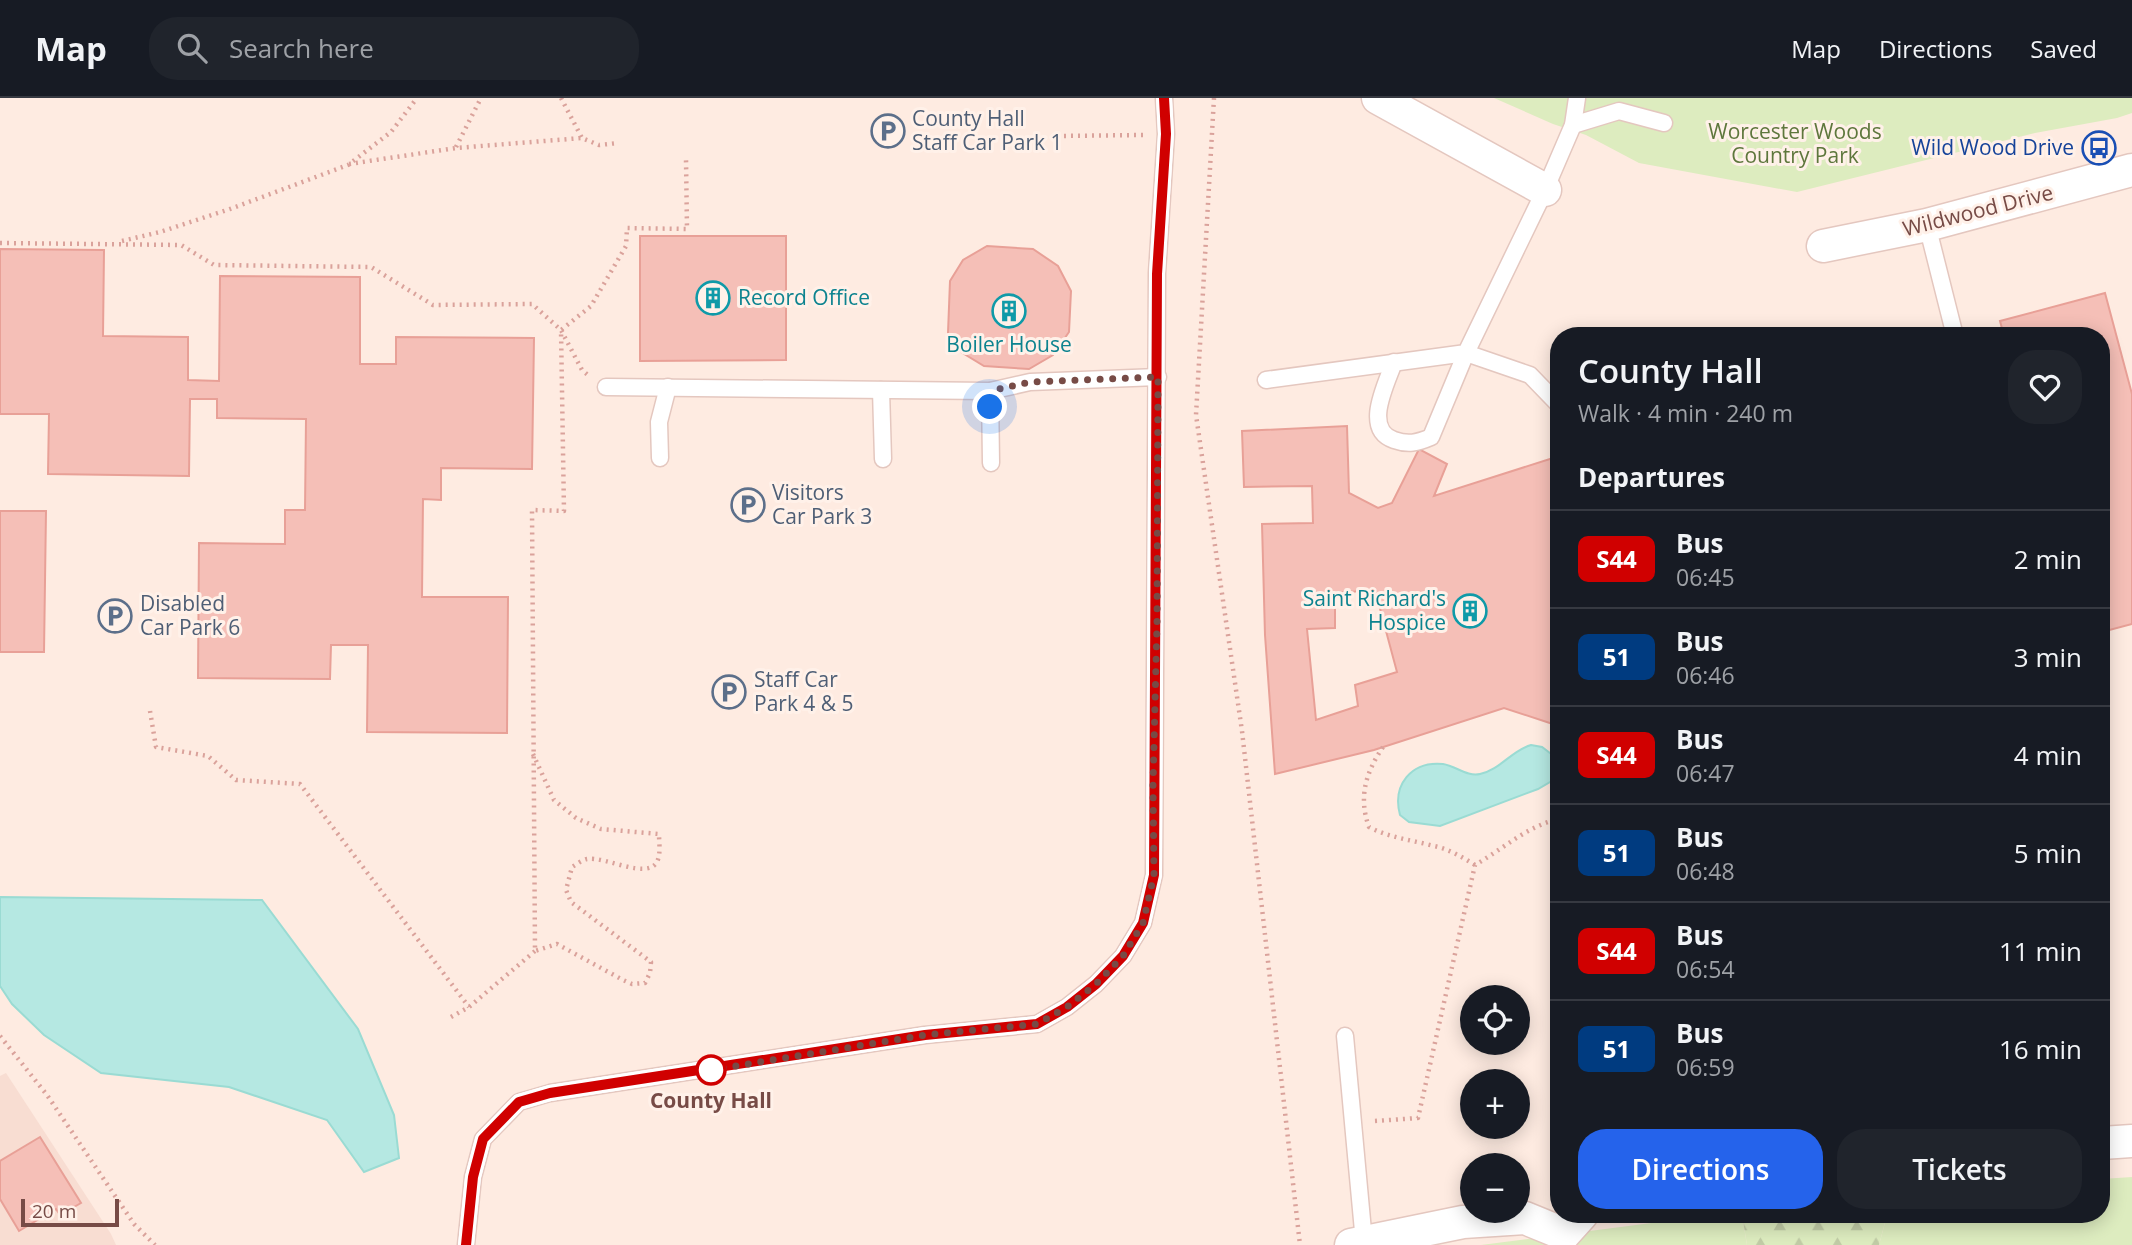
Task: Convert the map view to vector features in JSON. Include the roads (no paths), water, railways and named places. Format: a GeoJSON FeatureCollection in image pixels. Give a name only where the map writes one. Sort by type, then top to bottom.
{"type":"FeatureCollection","features":[{"type":"Feature","properties":{"kind":"street"},"geometry":{"type":"LineString","coordinates":[[1378,98],[1545,190]]}},
{"type":"Feature","properties":{"kind":"street","name":"Wildwood Drive"},"geometry":{"type":"LineString","coordinates":[[1823,247],[1927,225],[2132,170]]}},
{"type":"Feature","properties":{"kind":"street"},"geometry":{"type":"LineString","coordinates":[[2110,1142],[2132,1141]]}},
{"type":"Feature","properties":{"kind":"street"},"geometry":{"type":"LineString","coordinates":[[1358,1244],[1463,1222],[1525,1219],[1573,1231]]}},
{"type":"Feature","properties":{"kind":"lane"},"geometry":{"type":"LineString","coordinates":[[466,1245],[473,1177],[483,1139],[519,1102],[550,1093],[925,1035],[1037,1024],[1067,1007],[1096,984],[1123,956],[1143,923],[1154,875],[1157,274],[1166,134],[1164,98]]}},
{"type":"Feature","properties":{"kind":"lane"},"geometry":{"type":"LineString","coordinates":[[1394,362],[1378,412],[1379,428],[1389,439],[1406,444],[1431,437],[1466,353],[1545,190],[1573,125],[1577,98]]}},
{"type":"Feature","properties":{"kind":"lane"},"geometry":{"type":"LineString","coordinates":[[1573,125],[1619,111],[1664,123]]}},
{"type":"Feature","properties":{"kind":"lane"},"geometry":{"type":"LineString","coordinates":[[1927,225],[1953,327]]}},
{"type":"Feature","properties":{"kind":"lane"},"geometry":{"type":"LineString","coordinates":[[1266,380],[1466,353],[1530,375],[1550,396]]}},
{"type":"Feature","properties":{"kind":"lane"},"geometry":{"type":"LineString","coordinates":[[606,387],[990,391],[1030,382],[1158,377]]}},
{"type":"Feature","properties":{"kind":"lane"},"geometry":{"type":"LineString","coordinates":[[660,458],[659,422],[668,387]]}},
{"type":"Feature","properties":{"kind":"lane"},"geometry":{"type":"LineString","coordinates":[[881,390],[883,459]]}},
{"type":"Feature","properties":{"kind":"lane"},"geometry":{"type":"LineString","coordinates":[[990,391],[991,463]]}},
{"type":"Feature","properties":{"kind":"lane"},"geometry":{"type":"LineString","coordinates":[[1345,1036],[1353,1122],[1358,1244]]}},
{"type":"Feature","properties":{"kind":"water"},"geometry":{"type":"Polygon","coordinates":[[[1531,745],[1542,747],[1550,753],[1550,782],[1440,826],[1409,822],[1400,815],[1398,804],[1402,785],[1406,777],[1422,766],[1443,764],[1471,774],[1480,774],[1531,745]]]}},
{"type":"Feature","properties":{"kind":"water"},"geometry":{"type":"Polygon","coordinates":[[[0,897],[262,900],[358,1029],[394,1115],[399,1158],[364,1172],[327,1120],[229,1087],[101,1073],[44,1035],[12,1004],[0,986],[0,897]]]}},
{"type":"Feature","properties":{"kind":"place","name":"County Hall Staff Car Park 1"},"geometry":{"type":"Point","coordinates":[888,131]}},
{"type":"Feature","properties":{"kind":"place","name":"Wild Wood Drive"},"geometry":{"type":"Point","coordinates":[2099,148]}},
{"type":"Feature","properties":{"kind":"place","name":"Record Office"},"geometry":{"type":"Point","coordinates":[713,298]}},
{"type":"Feature","properties":{"kind":"place","name":"Boiler House"},"geometry":{"type":"Point","coordinates":[1009,311]}},
{"type":"Feature","properties":{"kind":"place","name":"Visitors Car Park 3"},"geometry":{"type":"Point","coordinates":[748,505]}},
{"type":"Feature","properties":{"kind":"place","name":"Saint Richard's Hospice"},"geometry":{"type":"Point","coordinates":[1470,611]}},
{"type":"Feature","properties":{"kind":"place","name":"Disabled Car Park 6"},"geometry":{"type":"Point","coordinates":[115,616]}},
{"type":"Feature","properties":{"kind":"place","name":"Staff Car Park 4 & 5"},"geometry":{"type":"Point","coordinates":[729,692]}},
{"type":"Feature","properties":{"kind":"place","name":"County Hall"},"geometry":{"type":"Point","coordinates":[711,1070]}},
{"type":"Feature","properties":{"kind":"park label","name":"Worcester Woods Country Park"},"geometry":{"type":"Point","coordinates":[1795,144]}}]}
